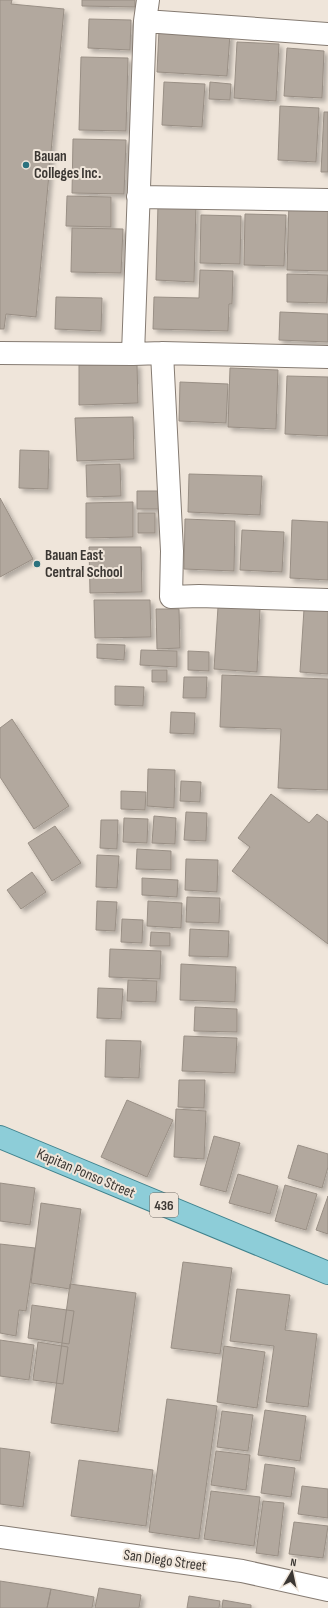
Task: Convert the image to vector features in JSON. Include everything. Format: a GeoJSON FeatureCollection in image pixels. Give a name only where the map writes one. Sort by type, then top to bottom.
{"type":"FeatureCollection","features":[{"type":"Feature","properties":{"kind":"main road","name":"Kapitan Ponso Street"},"geometry":{"type":"LineString","coordinates":[[0,1137],[328,1273]]}},
{"type":"Feature","properties":{"kind":"street"},"geometry":{"type":"LineString","coordinates":[[133,354],[145,21],[148,0]]}},
{"type":"Feature","properties":{"kind":"street"},"geometry":{"type":"LineString","coordinates":[[145,21],[328,34]]}},
{"type":"Feature","properties":{"kind":"street"},"geometry":{"type":"LineString","coordinates":[[138,197],[328,200]]}},
{"type":"Feature","properties":{"kind":"street"},"geometry":{"type":"LineString","coordinates":[[0,353],[162,353],[328,357]]}},
{"type":"Feature","properties":{"kind":"street"},"geometry":{"type":"LineString","coordinates":[[162,353],[172,551],[171,597],[199,596],[328,600]]}},
{"type":"Feature","properties":{"kind":"street","name":"San Diego Street"},"geometry":{"type":"LineString","coordinates":[[0,1537],[242,1571],[328,1590]]}},
{"type":"Feature","properties":{"kind":"building","name":"Bauan Colleges Inc."},"geometry":{"type":"Polygon","coordinates":[[[0,0],[12,0],[11,4],[64,9],[36,317],[6,314],[4,329],[0,329],[0,0]]]}},
{"type":"Feature","properties":{"kind":"building"},"geometry":{"type":"Polygon","coordinates":[[[82,0],[135,0],[135,7],[82,6],[82,0]]]}},
{"type":"Feature","properties":{"kind":"building"},"geometry":{"type":"Polygon","coordinates":[[[89,19],[131,20],[130,50],[88,48],[89,19]]]}},
{"type":"Feature","properties":{"kind":"building"},"geometry":{"type":"Polygon","coordinates":[[[159,30],[230,34],[227,76],[157,72],[159,30]]]}},
{"type":"Feature","properties":{"kind":"building"},"geometry":{"type":"Polygon","coordinates":[[[237,42],[279,44],[276,101],[234,98],[237,42]]]}},
{"type":"Feature","properties":{"kind":"building"},"geometry":{"type":"Polygon","coordinates":[[[287,48],[324,51],[322,98],[284,96],[287,48]]]}},
{"type":"Feature","properties":{"kind":"building"},"geometry":{"type":"Polygon","coordinates":[[[81,57],[128,58],[126,131],[79,130],[81,57]]]}},
{"type":"Feature","properties":{"kind":"building"},"geometry":{"type":"Polygon","coordinates":[[[164,82],[205,84],[202,127],[162,125],[164,82]]]}},
{"type":"Feature","properties":{"kind":"building"},"geometry":{"type":"Polygon","coordinates":[[[210,82],[231,84],[230,100],[209,99],[210,82]]]}},
{"type":"Feature","properties":{"kind":"building"},"geometry":{"type":"Polygon","coordinates":[[[280,106],[319,108],[316,162],[278,160],[280,106]]]}},
{"type":"Feature","properties":{"kind":"building"},"geometry":{"type":"Polygon","coordinates":[[[324,112],[328,112],[328,172],[321,172],[324,112]]]}},
{"type":"Feature","properties":{"kind":"building"},"geometry":{"type":"Polygon","coordinates":[[[73,139],[126,140],[124,194],[72,193],[73,139]]]}},
{"type":"Feature","properties":{"kind":"building"},"geometry":{"type":"Polygon","coordinates":[[[67,196],[111,197],[111,227],[66,226],[67,196]]]}},
{"type":"Feature","properties":{"kind":"building"},"geometry":{"type":"Polygon","coordinates":[[[289,202],[328,203],[328,271],[287,270],[289,202]]]}},
{"type":"Feature","properties":{"kind":"building"},"geometry":{"type":"Polygon","coordinates":[[[158,204],[196,205],[194,282],[156,280],[158,204]]]}},
{"type":"Feature","properties":{"kind":"building"},"geometry":{"type":"Polygon","coordinates":[[[245,214],[286,215],[284,266],[244,265],[245,214]]]}},
{"type":"Feature","properties":{"kind":"building"},"geometry":{"type":"Polygon","coordinates":[[[201,215],[241,216],[240,264],[200,263],[201,215]]]}},
{"type":"Feature","properties":{"kind":"building"},"geometry":{"type":"Polygon","coordinates":[[[72,228],[123,229],[121,273],[71,272],[72,228]]]}},
{"type":"Feature","properties":{"kind":"building"},"geometry":{"type":"Polygon","coordinates":[[[200,270],[233,271],[232,304],[229,304],[228,331],[153,329],[154,297],[199,298],[200,270]]]}},
{"type":"Feature","properties":{"kind":"building"},"geometry":{"type":"Polygon","coordinates":[[[287,274],[328,275],[327,303],[287,302],[287,274]]]}},
{"type":"Feature","properties":{"kind":"building"},"geometry":{"type":"Polygon","coordinates":[[[56,297],[102,298],[101,331],[55,329],[56,297]]]}},
{"type":"Feature","properties":{"kind":"building"},"geometry":{"type":"Polygon","coordinates":[[[280,312],[328,314],[328,342],[279,340],[280,312]]]}},
{"type":"Feature","properties":{"kind":"building"},"geometry":{"type":"Polygon","coordinates":[[[137,364],[138,403],[79,405],[79,365],[137,364]]]}},
{"type":"Feature","properties":{"kind":"building"},"geometry":{"type":"Polygon","coordinates":[[[230,368],[278,370],[276,429],[228,427],[230,368]]]}},
{"type":"Feature","properties":{"kind":"building"},"geometry":{"type":"Polygon","coordinates":[[[287,376],[328,377],[328,436],[285,434],[287,376]]]}},
{"type":"Feature","properties":{"kind":"building"},"geometry":{"type":"Polygon","coordinates":[[[180,382],[228,384],[226,423],[179,421],[180,382]]]}},
{"type":"Feature","properties":{"kind":"building"},"geometry":{"type":"Polygon","coordinates":[[[133,417],[134,459],[77,461],[75,418],[133,417]]]}},
{"type":"Feature","properties":{"kind":"building"},"geometry":{"type":"Polygon","coordinates":[[[20,450],[49,451],[48,489],[19,488],[20,450]]]}},
{"type":"Feature","properties":{"kind":"building"},"geometry":{"type":"Polygon","coordinates":[[[120,464],[121,496],[87,497],[86,465],[120,464]]]}},
{"type":"Feature","properties":{"kind":"building"},"geometry":{"type":"Polygon","coordinates":[[[189,474],[262,476],[260,515],[188,512],[189,474]]]}},
{"type":"Feature","properties":{"kind":"building"},"geometry":{"type":"Polygon","coordinates":[[[137,491],[159,491],[159,509],[137,509],[137,491]]]}},
{"type":"Feature","properties":{"kind":"building"},"geometry":{"type":"Polygon","coordinates":[[[0,498],[33,559],[0,577],[0,498]]]}},
{"type":"Feature","properties":{"kind":"building"},"geometry":{"type":"Polygon","coordinates":[[[133,502],[133,537],[86,538],[86,503],[133,502]]]}},
{"type":"Feature","properties":{"kind":"building"},"geometry":{"type":"Polygon","coordinates":[[[138,513],[155,513],[155,533],[138,533],[138,513]]]}},
{"type":"Feature","properties":{"kind":"building"},"geometry":{"type":"Polygon","coordinates":[[[185,519],[235,521],[234,571],[184,569],[185,519]]]}},
{"type":"Feature","properties":{"kind":"building"},"geometry":{"type":"Polygon","coordinates":[[[292,520],[328,522],[328,580],[290,578],[292,520]]]}},
{"type":"Feature","properties":{"kind":"building"},"geometry":{"type":"Polygon","coordinates":[[[242,530],[284,532],[282,572],[240,570],[242,530]]]}},
{"type":"Feature","properties":{"kind":"building"},"geometry":{"type":"Polygon","coordinates":[[[89,547],[141,547],[142,592],[90,593],[89,547]]]}},
{"type":"Feature","properties":{"kind":"building"},"geometry":{"type":"Polygon","coordinates":[[[94,600],[150,600],[151,637],[95,638],[94,600]]]}},
{"type":"Feature","properties":{"kind":"building"},"geometry":{"type":"Polygon","coordinates":[[[218,607],[260,609],[257,672],[214,669],[218,607]]]}},
{"type":"Feature","properties":{"kind":"building"},"geometry":{"type":"Polygon","coordinates":[[[156,609],[179,609],[180,648],[157,649],[156,609]]]}},
{"type":"Feature","properties":{"kind":"building"},"geometry":{"type":"Polygon","coordinates":[[[304,609],[328,610],[328,674],[300,672],[304,609]]]}},
{"type":"Feature","properties":{"kind":"building"},"geometry":{"type":"Polygon","coordinates":[[[97,644],[125,645],[124,660],[97,658],[97,644]]]}},
{"type":"Feature","properties":{"kind":"building"},"geometry":{"type":"Polygon","coordinates":[[[141,650],[177,651],[177,667],[140,665],[141,650]]]}},
{"type":"Feature","properties":{"kind":"building"},"geometry":{"type":"Polygon","coordinates":[[[188,651],[209,652],[209,671],[188,670],[188,651]]]}},
{"type":"Feature","properties":{"kind":"building"},"geometry":{"type":"Polygon","coordinates":[[[152,670],[167,670],[167,682],[152,682],[152,670]]]}},
{"type":"Feature","properties":{"kind":"building"},"geometry":{"type":"Polygon","coordinates":[[[222,675],[328,679],[328,790],[278,788],[281,729],[220,727],[222,675]]]}},
{"type":"Feature","properties":{"kind":"building"},"geometry":{"type":"Polygon","coordinates":[[[184,677],[207,677],[206,698],[183,698],[184,677]]]}},
{"type":"Feature","properties":{"kind":"building"},"geometry":{"type":"Polygon","coordinates":[[[115,686],[144,687],[143,706],[115,705],[115,686]]]}},
{"type":"Feature","properties":{"kind":"building"},"geometry":{"type":"Polygon","coordinates":[[[171,712],[195,713],[194,734],[170,733],[171,712]]]}},
{"type":"Feature","properties":{"kind":"building"},"geometry":{"type":"Polygon","coordinates":[[[12,719],[69,806],[34,829],[0,777],[0,728],[12,719]]]}},
{"type":"Feature","properties":{"kind":"building"},"geometry":{"type":"Polygon","coordinates":[[[148,769],[175,770],[174,808],[147,806],[148,769]]]}},
{"type":"Feature","properties":{"kind":"building"},"geometry":{"type":"Polygon","coordinates":[[[181,781],[201,782],[200,802],[180,801],[181,781]]]}},
{"type":"Feature","properties":{"kind":"building"},"geometry":{"type":"Polygon","coordinates":[[[121,791],[146,792],[145,810],[121,809],[121,791]]]}},
{"type":"Feature","properties":{"kind":"building"},"geometry":{"type":"Polygon","coordinates":[[[271,794],[309,823],[317,814],[328,822],[328,944],[232,871],[250,847],[238,838],[271,794]]]}},
{"type":"Feature","properties":{"kind":"building"},"geometry":{"type":"Polygon","coordinates":[[[186,812],[207,813],[206,841],[184,840],[186,812]]]}},
{"type":"Feature","properties":{"kind":"building"},"geometry":{"type":"Polygon","coordinates":[[[154,816],[176,818],[175,844],[152,843],[154,816]]]}},
{"type":"Feature","properties":{"kind":"building"},"geometry":{"type":"Polygon","coordinates":[[[124,818],[148,819],[147,843],[123,842],[124,818]]]}},
{"type":"Feature","properties":{"kind":"building"},"geometry":{"type":"Polygon","coordinates":[[[101,820],[118,820],[117,849],[100,848],[101,820]]]}},
{"type":"Feature","properties":{"kind":"building"},"geometry":{"type":"Polygon","coordinates":[[[55,826],[81,863],[52,881],[28,843],[55,826]]]}},
{"type":"Feature","properties":{"kind":"building"},"geometry":{"type":"Polygon","coordinates":[[[137,849],[171,851],[171,870],[136,869],[137,849]]]}},
{"type":"Feature","properties":{"kind":"building"},"geometry":{"type":"Polygon","coordinates":[[[97,855],[119,856],[117,888],[96,887],[97,855]]]}},
{"type":"Feature","properties":{"kind":"building"},"geometry":{"type":"Polygon","coordinates":[[[186,859],[218,860],[217,892],[185,890],[186,859]]]}},
{"type":"Feature","properties":{"kind":"building"},"geometry":{"type":"Polygon","coordinates":[[[32,872],[46,892],[21,909],[7,890],[32,872]]]}},
{"type":"Feature","properties":{"kind":"building"},"geometry":{"type":"Polygon","coordinates":[[[142,878],[178,880],[177,897],[142,895],[142,878]]]}},
{"type":"Feature","properties":{"kind":"building"},"geometry":{"type":"Polygon","coordinates":[[[187,897],[220,898],[219,923],[186,922],[187,897]]]}},
{"type":"Feature","properties":{"kind":"building"},"geometry":{"type":"Polygon","coordinates":[[[97,901],[117,902],[115,931],[96,930],[97,901]]]}},
{"type":"Feature","properties":{"kind":"building"},"geometry":{"type":"Polygon","coordinates":[[[148,901],[182,903],[181,928],[147,926],[148,901]]]}},
{"type":"Feature","properties":{"kind":"building"},"geometry":{"type":"Polygon","coordinates":[[[122,919],[143,920],[142,943],[121,942],[122,919]]]}},
{"type":"Feature","properties":{"kind":"building"},"geometry":{"type":"Polygon","coordinates":[[[190,929],[229,931],[228,957],[189,956],[190,929]]]}},
{"type":"Feature","properties":{"kind":"building"},"geometry":{"type":"Polygon","coordinates":[[[151,932],[170,933],[170,946],[150,946],[151,932]]]}},
{"type":"Feature","properties":{"kind":"building"},"geometry":{"type":"Polygon","coordinates":[[[110,949],[161,951],[160,979],[109,977],[110,949]]]}},
{"type":"Feature","properties":{"kind":"building"},"geometry":{"type":"Polygon","coordinates":[[[181,964],[236,967],[235,1002],[180,1000],[181,964]]]}},
{"type":"Feature","properties":{"kind":"building"},"geometry":{"type":"Polygon","coordinates":[[[128,980],[157,981],[156,1002],[127,1001],[128,980]]]}},
{"type":"Feature","properties":{"kind":"building"},"geometry":{"type":"Polygon","coordinates":[[[98,988],[123,989],[121,1019],[97,1018],[98,988]]]}},
{"type":"Feature","properties":{"kind":"building"},"geometry":{"type":"Polygon","coordinates":[[[195,1007],[237,1009],[237,1032],[194,1031],[195,1007]]]}},
{"type":"Feature","properties":{"kind":"building"},"geometry":{"type":"Polygon","coordinates":[[[184,1036],[237,1038],[235,1073],[182,1071],[184,1036]]]}},
{"type":"Feature","properties":{"kind":"building"},"geometry":{"type":"Polygon","coordinates":[[[106,1040],[141,1041],[139,1078],[105,1077],[106,1040]]]}},
{"type":"Feature","properties":{"kind":"building"},"geometry":{"type":"Polygon","coordinates":[[[179,1080],[205,1080],[204,1108],[178,1107],[179,1080]]]}},
{"type":"Feature","properties":{"kind":"building"},"geometry":{"type":"Polygon","coordinates":[[[127,1100],[173,1120],[147,1177],[101,1157],[127,1100]]]}},
{"type":"Feature","properties":{"kind":"building"},"geometry":{"type":"Polygon","coordinates":[[[176,1109],[206,1111],[204,1159],[174,1157],[176,1109]]]}},
{"type":"Feature","properties":{"kind":"building"},"geometry":{"type":"Polygon","coordinates":[[[214,1136],[240,1143],[226,1192],[200,1185],[214,1136]]]}},
{"type":"Feature","properties":{"kind":"building"},"geometry":{"type":"Polygon","coordinates":[[[298,1145],[328,1154],[328,1167],[322,1188],[288,1178],[298,1145]]]}},
{"type":"Feature","properties":{"kind":"building"},"geometry":{"type":"Polygon","coordinates":[[[238,1174],[278,1186],[270,1214],[229,1203],[238,1174]]]}},
{"type":"Feature","properties":{"kind":"building"},"geometry":{"type":"Polygon","coordinates":[[[0,1183],[35,1188],[30,1225],[0,1221],[0,1183]]]}},
{"type":"Feature","properties":{"kind":"building"},"geometry":{"type":"Polygon","coordinates":[[[285,1185],[317,1194],[306,1230],[275,1221],[285,1185]]]}},
{"type":"Feature","properties":{"kind":"building"},"geometry":{"type":"Polygon","coordinates":[[[328,1196],[328,1234],[316,1230],[328,1196]]]}},
{"type":"Feature","properties":{"kind":"building"},"geometry":{"type":"Polygon","coordinates":[[[41,1203],[81,1209],[70,1289],[31,1283],[41,1203]]]}},
{"type":"Feature","properties":{"kind":"building"},"geometry":{"type":"Polygon","coordinates":[[[0,1244],[35,1248],[26,1311],[19,1310],[16,1336],[0,1333],[0,1244]]]}},
{"type":"Feature","properties":{"kind":"building"},"geometry":{"type":"Polygon","coordinates":[[[183,1262],[232,1268],[220,1354],[171,1348],[183,1262]]]}},
{"type":"Feature","properties":{"kind":"building"},"geometry":{"type":"Polygon","coordinates":[[[70,1284],[136,1293],[118,1432],[51,1423],[70,1284]]]}},
{"type":"Feature","properties":{"kind":"building"},"geometry":{"type":"Polygon","coordinates":[[[237,1289],[290,1295],[285,1330],[317,1334],[308,1407],[266,1402],[274,1346],[230,1341],[237,1289]]]}},
{"type":"Feature","properties":{"kind":"building"},"geometry":{"type":"Polygon","coordinates":[[[32,1305],[74,1311],[69,1344],[28,1338],[32,1305]]]}},
{"type":"Feature","properties":{"kind":"building"},"geometry":{"type":"Polygon","coordinates":[[[0,1340],[34,1345],[29,1380],[0,1376],[0,1340]]]}},
{"type":"Feature","properties":{"kind":"building"},"geometry":{"type":"Polygon","coordinates":[[[38,1342],[68,1347],[63,1384],[33,1380],[38,1342]]]}},
{"type":"Feature","properties":{"kind":"building"},"geometry":{"type":"Polygon","coordinates":[[[224,1346],[265,1352],[257,1408],[217,1402],[224,1346]]]}},
{"type":"Feature","properties":{"kind":"building"},"geometry":{"type":"Polygon","coordinates":[[[167,1399],[217,1406],[199,1539],[149,1532],[167,1399]]]}},
{"type":"Feature","properties":{"kind":"building"},"geometry":{"type":"Polygon","coordinates":[[[265,1410],[306,1416],[300,1461],[258,1455],[265,1410]]]}},
{"type":"Feature","properties":{"kind":"building"},"geometry":{"type":"Polygon","coordinates":[[[222,1411],[253,1415],[248,1451],[217,1447],[222,1411]]]}},
{"type":"Feature","properties":{"kind":"building"},"geometry":{"type":"Polygon","coordinates":[[[0,1448],[30,1452],[23,1507],[0,1504],[0,1448]]]}},
{"type":"Feature","properties":{"kind":"building"},"geometry":{"type":"Polygon","coordinates":[[[216,1451],[250,1455],[246,1490],[211,1485],[216,1451]]]}},
{"type":"Feature","properties":{"kind":"building"},"geometry":{"type":"Polygon","coordinates":[[[79,1460],[153,1470],[146,1526],[71,1516],[79,1460]]]}},
{"type":"Feature","properties":{"kind":"building"},"geometry":{"type":"Polygon","coordinates":[[[265,1464],[295,1468],[291,1497],[261,1493],[265,1464]]]}},
{"type":"Feature","properties":{"kind":"building"},"geometry":{"type":"Polygon","coordinates":[[[302,1486],[328,1489],[328,1518],[298,1514],[302,1486]]]}},
{"type":"Feature","properties":{"kind":"building"},"geometry":{"type":"Polygon","coordinates":[[[211,1491],[260,1497],[254,1546],[204,1539],[211,1491]]]}},
{"type":"Feature","properties":{"kind":"building"},"geometry":{"type":"Polygon","coordinates":[[[263,1501],[284,1503],[278,1556],[256,1553],[263,1501]]]}},
{"type":"Feature","properties":{"kind":"building"},"geometry":{"type":"Polygon","coordinates":[[[294,1522],[328,1526],[323,1558],[289,1554],[294,1522]]]}},
{"type":"Feature","properties":{"kind":"building"},"geometry":{"type":"Polygon","coordinates":[[[0,1581],[51,1589],[47,1608],[0,1608],[0,1581]]]}},
{"type":"Feature","properties":{"kind":"building"},"geometry":{"type":"Polygon","coordinates":[[[99,1588],[141,1595],[139,1608],[95,1608],[99,1588]]]}},
{"type":"Feature","properties":{"kind":"building"},"geometry":{"type":"Polygon","coordinates":[[[51,1589],[94,1597],[92,1608],[47,1608],[51,1589]]]}},
{"type":"Feature","properties":{"kind":"building"},"geometry":{"type":"Polygon","coordinates":[[[189,1596],[220,1601],[219,1608],[187,1608],[189,1596]]]}},
{"type":"Feature","properties":{"kind":"building"},"geometry":{"type":"Polygon","coordinates":[[[223,1600],[251,1605],[251,1608],[222,1608],[223,1600]]]}},
{"type":"Feature","properties":{"kind":"place","name":"Bauan Colleges Inc."},"geometry":{"type":"Point","coordinates":[26,165]}},
{"type":"Feature","properties":{"kind":"place","name":"Bauan East Central School"},"geometry":{"type":"Point","coordinates":[37,564]}}]}
